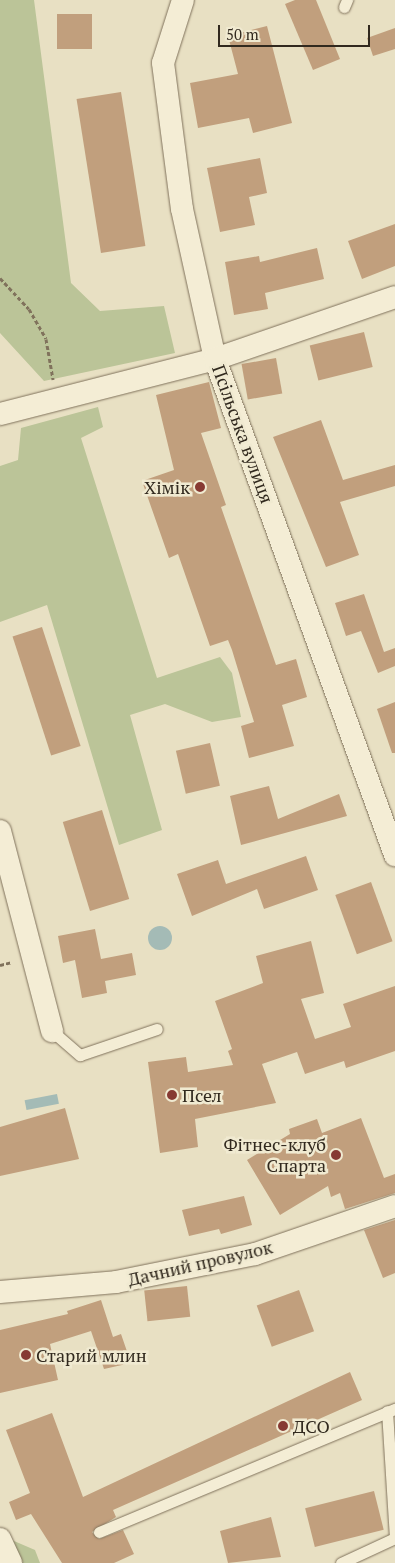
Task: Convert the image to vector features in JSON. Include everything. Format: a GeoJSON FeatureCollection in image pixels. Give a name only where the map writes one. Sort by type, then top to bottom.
{"type":"FeatureCollection","features":[{"type":"Feature","properties":{"kind":"street","name":"Псільська вулиця"},"geometry":{"type":"LineString","coordinates":[[183,0],[163,63],[182,209],[216,359],[395,855]]}},
{"type":"Feature","properties":{"kind":"street"},"geometry":{"type":"LineString","coordinates":[[0,414],[216,359],[395,297]]}},
{"type":"Feature","properties":{"kind":"street"},"geometry":{"type":"LineString","coordinates":[[0,831],[52,1031]]}},
{"type":"Feature","properties":{"kind":"street","name":"Дачний провулок"},"geometry":{"type":"LineString","coordinates":[[0,1292],[116,1282],[255,1254],[395,1206]]}},
{"type":"Feature","properties":{"kind":"street"},"geometry":{"type":"LineString","coordinates":[[0,1539],[11,1563]]}},
{"type":"Feature","properties":{"kind":"lane"},"geometry":{"type":"LineString","coordinates":[[52,1031],[80,1056],[157,1029]]}},
{"type":"Feature","properties":{"kind":"lane"},"geometry":{"type":"LineString","coordinates":[[99,1532],[391,1410],[395,1538],[341,1563]]}},
{"type":"Feature","properties":{"kind":"path"},"geometry":{"type":"LineString","coordinates":[[0,278],[29,309],[46,339],[54,365],[52,400]]}},
{"type":"Feature","properties":{"kind":"green space"},"geometry":{"type":"Polygon","coordinates":[[[0,0],[34,0],[71,283],[100,311],[164,306],[175,353],[44,381],[0,333],[0,0]]]}},
{"type":"Feature","properties":{"kind":"green space"},"geometry":{"type":"Polygon","coordinates":[[[98,407],[103,427],[81,438],[157,678],[220,657],[232,673],[241,717],[212,722],[165,704],[130,715],[162,830],[119,845],[47,605],[0,622],[0,466],[18,460],[21,428],[98,407]]]}},
{"type":"Feature","properties":{"kind":"green space"},"geometry":{"type":"Polygon","coordinates":[[[0,1535],[35,1550],[40,1563],[0,1563],[0,1535]]]}},
{"type":"Feature","properties":{"kind":"water"},"geometry":{"type":"Polygon","coordinates":[[[160,926],[165,927],[171,933],[171,943],[165,949],[160,950],[155,949],[149,943],[148,938],[149,933],[155,927],[160,926]]]}},
{"type":"Feature","properties":{"kind":"water"},"geometry":{"type":"Polygon","coordinates":[[[57,1094],[59,1104],[27,1110],[25,1100],[57,1094]]]}},
{"type":"Feature","properties":{"kind":"building"},"geometry":{"type":"Polygon","coordinates":[[[295,0],[316,0],[340,59],[313,70],[285,4],[295,0]]]}},
{"type":"Feature","properties":{"kind":"building"},"geometry":{"type":"Polygon","coordinates":[[[57,14],[92,14],[92,49],[57,49],[57,14]]]}},
{"type":"Feature","properties":{"kind":"building"},"geometry":{"type":"Polygon","coordinates":[[[267,26],[292,123],[253,133],[249,118],[198,128],[190,83],[238,74],[228,36],[267,26]]]}},
{"type":"Feature","properties":{"kind":"building"},"geometry":{"type":"Polygon","coordinates":[[[395,28],[395,49],[373,56],[367,38],[395,28]]]}},
{"type":"Feature","properties":{"kind":"building"},"geometry":{"type":"Polygon","coordinates":[[[121,92],[145,246],[101,253],[77,99],[121,92]]]}},
{"type":"Feature","properties":{"kind":"building"},"geometry":{"type":"Polygon","coordinates":[[[260,158],[267,193],[249,197],[255,225],[220,232],[207,168],[260,158]]]}},
{"type":"Feature","properties":{"kind":"building"},"geometry":{"type":"Polygon","coordinates":[[[395,224],[395,266],[362,279],[348,241],[395,224]]]}},
{"type":"Feature","properties":{"kind":"building"},"geometry":{"type":"Polygon","coordinates":[[[317,248],[324,279],[265,293],[268,309],[234,315],[225,262],[259,256],[260,262],[317,248]]]}},
{"type":"Feature","properties":{"kind":"building"},"geometry":{"type":"Polygon","coordinates":[[[364,332],[373,367],[318,380],[310,346],[364,332]]]}},
{"type":"Feature","properties":{"kind":"building"},"geometry":{"type":"Polygon","coordinates":[[[276,358],[282,393],[248,400],[242,364],[276,358]]]}},
{"type":"Feature","properties":{"kind":"building"},"geometry":{"type":"Polygon","coordinates":[[[209,382],[221,428],[201,433],[226,505],[221,507],[276,665],[296,659],[307,697],[282,705],[294,746],[249,758],[241,726],[254,722],[232,650],[228,640],[210,646],[178,554],[169,558],[142,481],[174,470],[156,395],[209,382]]]}},
{"type":"Feature","properties":{"kind":"building"},"geometry":{"type":"Polygon","coordinates":[[[321,420],[343,480],[395,465],[395,486],[340,502],[359,555],[326,567],[273,437],[321,420]]]}},
{"type":"Feature","properties":{"kind":"building"},"geometry":{"type":"Polygon","coordinates":[[[364,594],[384,652],[395,648],[395,666],[378,673],[361,631],[346,636],[335,603],[364,594]]]}},
{"type":"Feature","properties":{"kind":"building"},"geometry":{"type":"Polygon","coordinates":[[[42,627],[81,746],[51,755],[13,637],[42,627]]]}},
{"type":"Feature","properties":{"kind":"building"},"geometry":{"type":"Polygon","coordinates":[[[395,702],[395,753],[392,753],[377,709],[395,702]]]}},
{"type":"Feature","properties":{"kind":"building"},"geometry":{"type":"Polygon","coordinates":[[[210,743],[220,786],[186,794],[176,751],[210,743]]]}},
{"type":"Feature","properties":{"kind":"building"},"geometry":{"type":"Polygon","coordinates":[[[269,786],[278,819],[339,794],[347,816],[241,845],[230,796],[269,786]]]}},
{"type":"Feature","properties":{"kind":"building"},"geometry":{"type":"Polygon","coordinates":[[[102,810],[129,899],[90,911],[63,822],[102,810]]]}},
{"type":"Feature","properties":{"kind":"building"},"geometry":{"type":"Polygon","coordinates":[[[306,856],[318,890],[264,909],[257,889],[192,916],[177,874],[218,860],[226,884],[306,856]]]}},
{"type":"Feature","properties":{"kind":"building"},"geometry":{"type":"Polygon","coordinates":[[[371,882],[393,941],[357,954],[335,895],[371,882]]]}},
{"type":"Feature","properties":{"kind":"building"},"geometry":{"type":"Polygon","coordinates":[[[95,929],[101,959],[132,953],[136,975],[105,981],[107,993],[82,998],[75,960],[63,963],[58,936],[95,929]]]}},
{"type":"Feature","properties":{"kind":"building"},"geometry":{"type":"Polygon","coordinates":[[[311,941],[324,993],[301,999],[315,1039],[351,1027],[343,1004],[395,986],[395,1051],[346,1068],[344,1061],[305,1074],[297,1052],[262,1064],[276,1103],[195,1119],[198,1147],[160,1153],[148,1062],[186,1057],[188,1072],[233,1065],[228,1051],[232,1049],[215,1001],[263,983],[256,956],[311,941]]]}},
{"type":"Feature","properties":{"kind":"building"},"geometry":{"type":"Polygon","coordinates":[[[65,1108],[79,1159],[0,1176],[0,1127],[65,1108]]]}},
{"type":"Feature","properties":{"kind":"building"},"geometry":{"type":"Polygon","coordinates":[[[361,1118],[384,1178],[395,1174],[395,1193],[345,1209],[340,1193],[331,1197],[328,1186],[280,1215],[247,1160],[290,1134],[289,1129],[317,1119],[322,1133],[361,1118]]]}},
{"type":"Feature","properties":{"kind":"building"},"geometry":{"type":"Polygon","coordinates":[[[244,1196],[252,1225],[221,1234],[219,1229],[189,1236],[182,1210],[244,1196]]]}},
{"type":"Feature","properties":{"kind":"building"},"geometry":{"type":"Polygon","coordinates":[[[395,1220],[395,1273],[383,1278],[364,1230],[395,1220]]]}},
{"type":"Feature","properties":{"kind":"building"},"geometry":{"type":"Polygon","coordinates":[[[187,1286],[190,1317],[147,1321],[144,1290],[187,1286]]]}},
{"type":"Feature","properties":{"kind":"building"},"geometry":{"type":"Polygon","coordinates":[[[299,1290],[314,1331],[272,1347],[257,1305],[299,1290]]]}},
{"type":"Feature","properties":{"kind":"building"},"geometry":{"type":"Polygon","coordinates":[[[101,1300],[113,1337],[121,1334],[131,1363],[104,1369],[91,1331],[50,1344],[58,1380],[0,1393],[0,1330],[68,1314],[67,1311],[101,1300]]]}},
{"type":"Feature","properties":{"kind":"building"},"geometry":{"type":"Polygon","coordinates":[[[350,1372],[362,1400],[113,1510],[116,1517],[92,1532],[99,1539],[123,1530],[134,1554],[114,1563],[62,1563],[31,1514],[16,1520],[9,1502],[30,1493],[6,1430],[52,1413],[83,1497],[350,1372]]]}},
{"type":"Feature","properties":{"kind":"building"},"geometry":{"type":"Polygon","coordinates":[[[374,1491],[384,1530],[315,1547],[305,1508],[374,1491]]]}},
{"type":"Feature","properties":{"kind":"building"},"geometry":{"type":"Polygon","coordinates":[[[271,1517],[281,1557],[228,1563],[220,1531],[271,1517]]]}},
{"type":"Feature","properties":{"kind":"place","name":"Хімік"},"geometry":{"type":"Point","coordinates":[200,487]}},
{"type":"Feature","properties":{"kind":"place","name":"Псел"},"geometry":{"type":"Point","coordinates":[172,1095]}},
{"type":"Feature","properties":{"kind":"place","name":"Фітнес-клуб Спарта"},"geometry":{"type":"Point","coordinates":[336,1155]}},
{"type":"Feature","properties":{"kind":"place","name":"Старий млин"},"geometry":{"type":"Point","coordinates":[26,1355]}},
{"type":"Feature","properties":{"kind":"place","name":"ДСО"},"geometry":{"type":"Point","coordinates":[283,1426]}}]}
